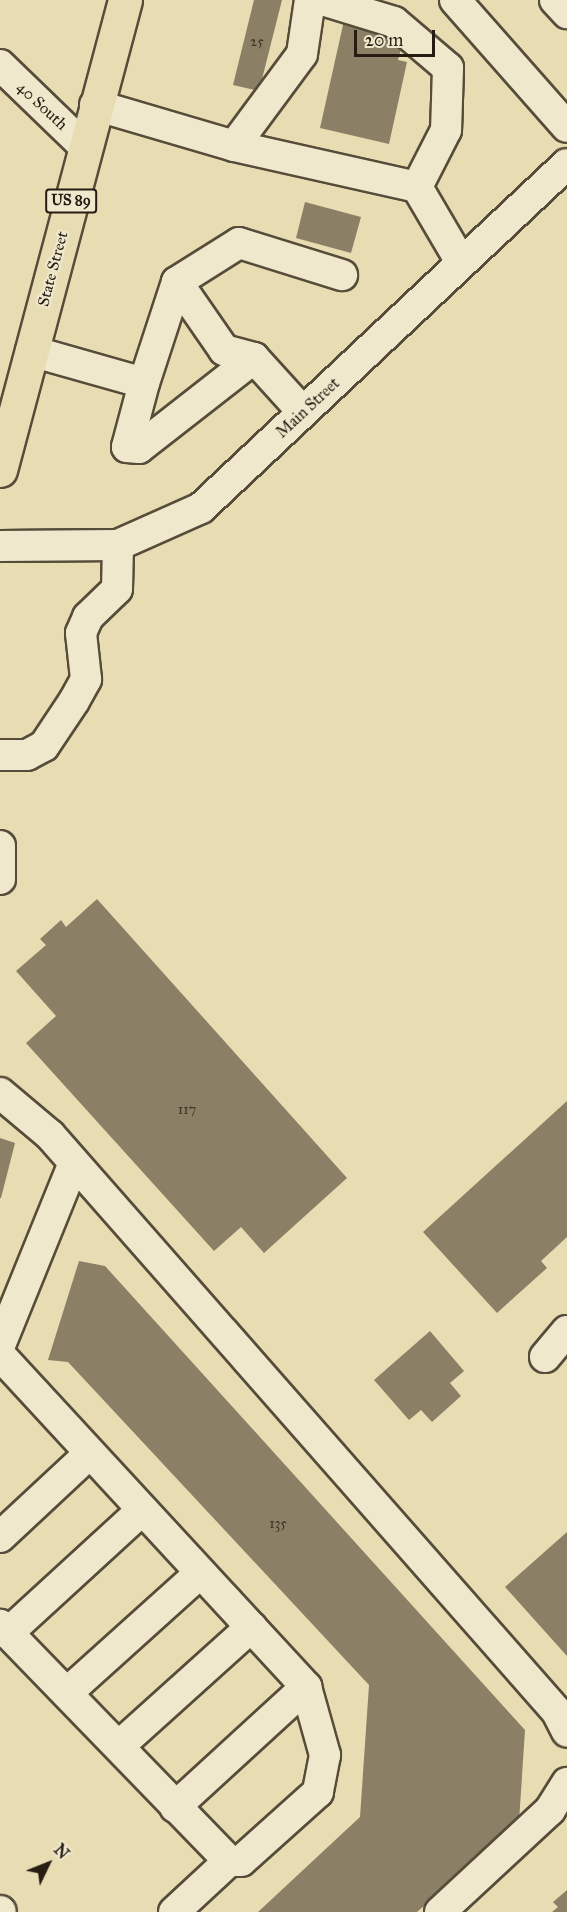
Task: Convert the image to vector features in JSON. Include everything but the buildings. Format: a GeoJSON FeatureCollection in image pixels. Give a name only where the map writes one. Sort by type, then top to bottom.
{"type":"FeatureCollection","features":[{"type":"Feature","properties":{"kind":"main road","name":"State Street"},"geometry":{"type":"LineString","coordinates":[[0,470],[95,105],[125,0]]}},
{"type":"Feature","properties":{"kind":"street"},"geometry":{"type":"LineString","coordinates":[[234,146],[302,54],[310,0]]}},
{"type":"Feature","properties":{"kind":"street"},"geometry":{"type":"LineString","coordinates":[[322,0],[394,22],[448,68]]}},
{"type":"Feature","properties":{"kind":"street"},"geometry":{"type":"LineString","coordinates":[[454,0],[567,127]]}},
{"type":"Feature","properties":{"kind":"street"},"geometry":{"type":"LineString","coordinates":[[555,0],[567,13]]}},
{"type":"Feature","properties":{"kind":"street"},"geometry":{"type":"LineString","coordinates":[[448,68],[491,40]]}},
{"type":"Feature","properties":{"kind":"street","name":"40 South"},"geometry":{"type":"LineString","coordinates":[[0,65],[85,147]]}},
{"type":"Feature","properties":{"kind":"street"},"geometry":{"type":"LineString","coordinates":[[417,187],[446,130],[448,68]]}},
{"type":"Feature","properties":{"kind":"street"},"geometry":{"type":"LineString","coordinates":[[95,105],[234,146],[417,187],[461,262]]}},
{"type":"Feature","properties":{"kind":"street","name":"Main Street"},"geometry":{"type":"LineString","coordinates":[[0,546],[118,545],[201,508],[567,164]]}},
{"type":"Feature","properties":{"kind":"street"},"geometry":{"type":"LineString","coordinates":[[254,358],[139,448],[127,447],[144,383],[177,282],[239,243],[342,275]]}},
{"type":"Feature","properties":{"kind":"street"},"geometry":{"type":"LineString","coordinates":[[177,282],[224,350],[254,358],[303,412]]}},
{"type":"Feature","properties":{"kind":"street"},"geometry":{"type":"LineString","coordinates":[[31,351],[144,383]]}},
{"type":"Feature","properties":{"kind":"street"},"geometry":{"type":"LineString","coordinates":[[0,755],[27,755],[45,746],[74,701],[86,679],[81,633],[117,589],[118,545]]}},
{"type":"Feature","properties":{"kind":"street"},"geometry":{"type":"LineString","coordinates":[[0,846],[0,879]]}},
{"type":"Feature","properties":{"kind":"street"},"geometry":{"type":"LineString","coordinates":[[0,1093],[74,1163],[557,1712],[567,1732]]}},
{"type":"Feature","properties":{"kind":"street"},"geometry":{"type":"LineString","coordinates":[[0,1345],[74,1163]]}},
{"type":"Feature","properties":{"kind":"street"},"geometry":{"type":"LineString","coordinates":[[545,1357],[567,1331]]}},
{"type":"Feature","properties":{"kind":"street"},"geometry":{"type":"LineString","coordinates":[[0,1355],[306,1688],[325,1755],[318,1792],[241,1861],[229,1861],[174,1912]]}},
{"type":"Feature","properties":{"kind":"street"},"geometry":{"type":"LineString","coordinates":[[0,1537],[90,1453]]}},
{"type":"Feature","properties":{"kind":"street"},"geometry":{"type":"LineString","coordinates":[[142,1510],[4,1629],[68,1692],[175,1807],[229,1861]]}},
{"type":"Feature","properties":{"kind":"street"},"geometry":{"type":"LineString","coordinates":[[68,1692],[200,1573]]}},
{"type":"Feature","properties":{"kind":"street"},"geometry":{"type":"LineString","coordinates":[[119,1746],[251,1628]]}},
{"type":"Feature","properties":{"kind":"street"},"geometry":{"type":"LineString","coordinates":[[175,1807],[306,1688]]}},
{"type":"Feature","properties":{"kind":"street"},"geometry":{"type":"LineString","coordinates":[[440,1912],[550,1810],[567,1783]]}}]}
